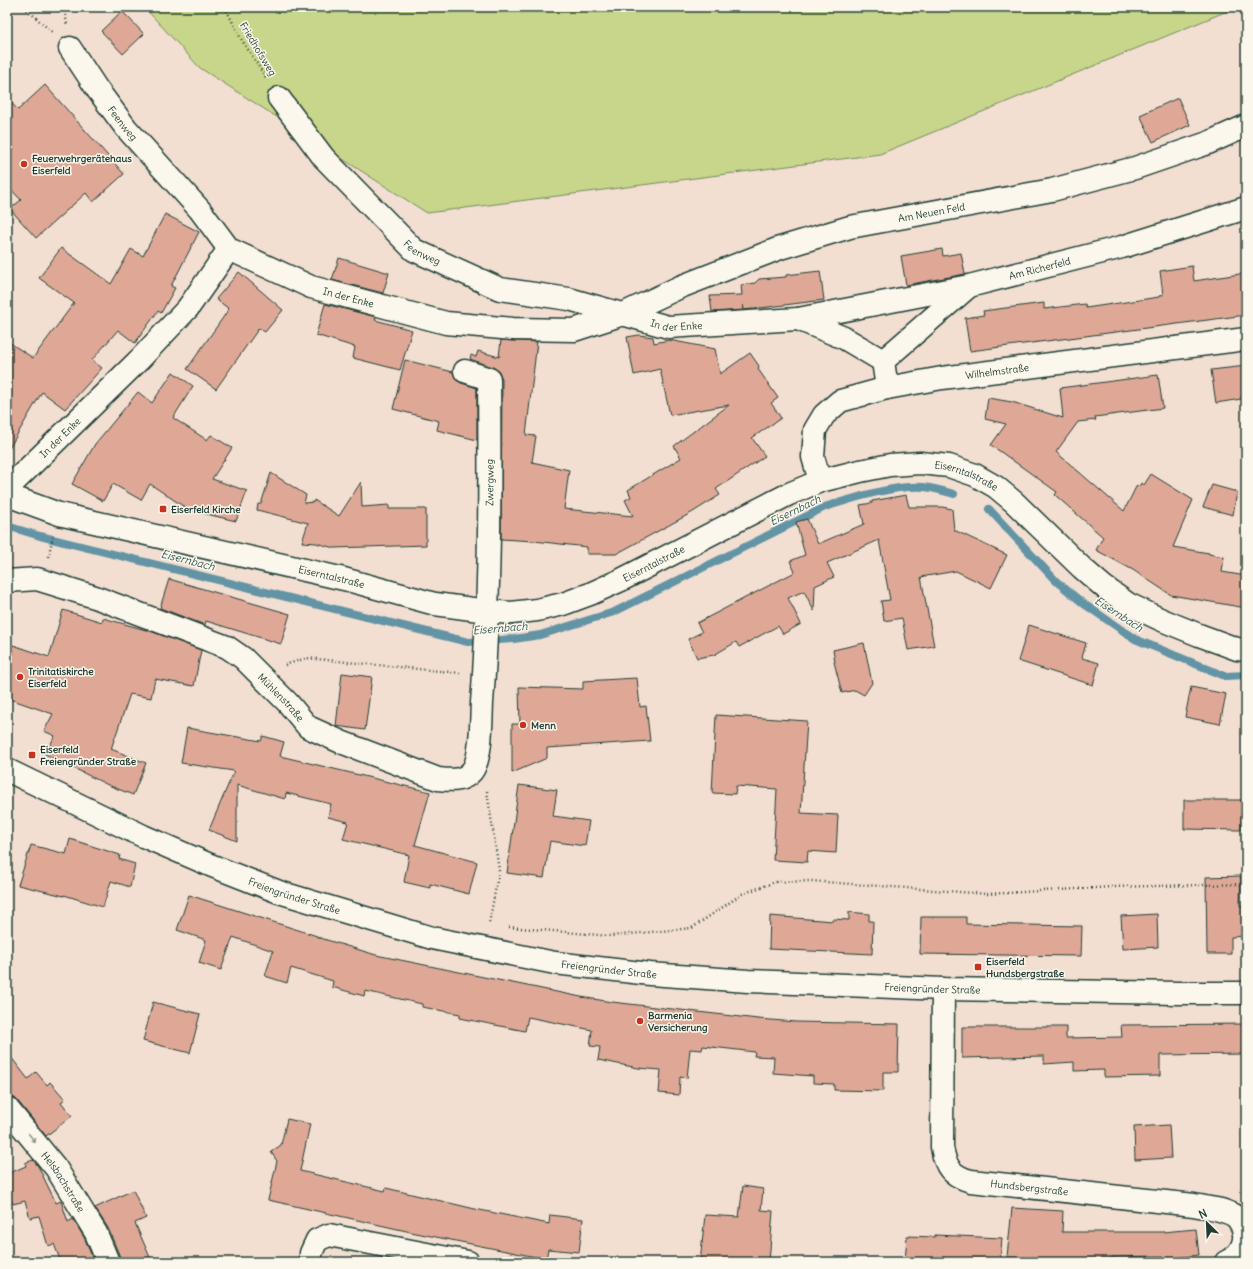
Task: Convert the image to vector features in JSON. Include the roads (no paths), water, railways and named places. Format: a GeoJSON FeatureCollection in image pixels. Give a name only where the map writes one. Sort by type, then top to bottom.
{"type":"FeatureCollection","features":[{"type":"Feature","properties":{"kind":"street","name":"Feenweg"},"geometry":{"type":"LineString","coordinates":[[70,48],[97,89],[126,128],[200,210],[229,249]]}},
{"type":"Feature","properties":{"kind":"street","name":"Feenweg"},"geometry":{"type":"LineString","coordinates":[[279,98],[324,158],[414,250],[500,289],[569,299],[623,314]]}},
{"type":"Feature","properties":{"kind":"street","name":"Am Neuen Feld"},"geometry":{"type":"LineString","coordinates":[[623,314],[680,287],[780,248],[850,227],[1052,190],[1135,168],[1208,143],[1246,126]]}},
{"type":"Feature","properties":{"kind":"street","name":"Am Richerfeld"},"geometry":{"type":"LineString","coordinates":[[883,361],[969,286],[1122,247],[1246,208]]}},
{"type":"Feature","properties":{"kind":"street","name":"In der Enke"},"geometry":{"type":"LineString","coordinates":[[7,489],[139,360],[188,308],[229,249],[311,287],[446,323],[513,329],[574,330],[623,314],[668,327],[798,319],[969,286]]}},
{"type":"Feature","properties":{"kind":"street","name":"In der Enke"},"geometry":{"type":"LineString","coordinates":[[798,319],[844,338],[883,361]]}},
{"type":"Feature","properties":{"kind":"street","name":"Wilhelmstraße"},"geometry":{"type":"LineString","coordinates":[[820,481],[813,457],[815,430],[824,415],[840,401],[887,388],[942,378],[1246,339]]}},
{"type":"Feature","properties":{"kind":"street"},"geometry":{"type":"LineString","coordinates":[[883,361],[887,388]]}},
{"type":"Feature","properties":{"kind":"street","name":"Zwergweg"},"geometry":{"type":"LineString","coordinates":[[465,371],[489,380],[490,448],[486,619]]}},
{"type":"Feature","properties":{"kind":"street","name":"Eiserntalstraße"},"geometry":{"type":"LineString","coordinates":[[7,494],[59,514],[344,579],[486,619],[563,604],[590,594],[621,580],[789,494],[820,481],[860,470],[890,466],[920,463],[949,466],[975,475],[996,487],[1014,502],[1082,568],[1104,587],[1128,604],[1199,635],[1237,649],[1246,650]]}},
{"type":"Feature","properties":{"kind":"street","name":"Mühlenstraße"},"geometry":{"type":"LineString","coordinates":[[7,581],[37,579],[95,597],[227,647],[243,658],[288,703],[308,727],[341,742],[438,778],[452,781],[462,778],[472,771],[479,756],[485,665],[486,619]]}},
{"type":"Feature","properties":{"kind":"street","name":"Freiengründer Straße"},"geometry":{"type":"LineString","coordinates":[[7,770],[143,836],[210,865],[279,892],[432,938],[555,963],[650,974],[748,981],[943,989],[1246,993]]}},
{"type":"Feature","properties":{"kind":"street","name":"Hundsbergstraße"},"geometry":{"type":"LineString","coordinates":[[943,989],[942,1147],[947,1166],[953,1174],[962,1179],[971,1181],[1222,1210],[1237,1217],[1245,1236],[1243,1246],[1234,1259],[1226,1262]]}},
{"type":"Feature","properties":{"kind":"street","name":"Helsbachstraße"},"geometry":{"type":"LineString","coordinates":[[7,1108],[56,1168],[96,1233],[108,1262]]}},
{"type":"Feature","properties":{"kind":"street"},"geometry":{"type":"LineString","coordinates":[[311,1262],[311,1252],[317,1240],[329,1235],[468,1262]]}},
{"type":"Feature","properties":{"kind":"waterway","name":"Eisernbach"},"geometry":{"type":"LineString","coordinates":[[7,526],[40,536],[468,642],[514,639],[540,635],[614,612],[825,507],[874,493],[900,488],[927,487],[954,494]]}},
{"type":"Feature","properties":{"kind":"waterway","name":"Eisernbach"},"geometry":{"type":"LineString","coordinates":[[989,509],[1056,581],[1084,604],[1135,639],[1225,676],[1246,675]]}},
{"type":"Feature","properties":{"kind":"place","name":"Feuerwehrgerätehaus Eiserfeld"},"geometry":{"type":"Point","coordinates":[24,164]}},
{"type":"Feature","properties":{"kind":"place","name":"Eiserfeld Kirche"},"geometry":{"type":"Point","coordinates":[163,509]}},
{"type":"Feature","properties":{"kind":"place","name":"Trinitatiskirche Eiserfeld"},"geometry":{"type":"Point","coordinates":[20,677]}},
{"type":"Feature","properties":{"kind":"place","name":"Menn"},"geometry":{"type":"Point","coordinates":[523,725]}},
{"type":"Feature","properties":{"kind":"place","name":"Eiserfeld Freiengründer Straße"},"geometry":{"type":"Point","coordinates":[32,755]}},
{"type":"Feature","properties":{"kind":"place","name":"Eiserfeld Hundsbergstraße"},"geometry":{"type":"Point","coordinates":[978,967]}},
{"type":"Feature","properties":{"kind":"place","name":"Barmenia Versicherung"},"geometry":{"type":"Point","coordinates":[640,1021]}}]}
